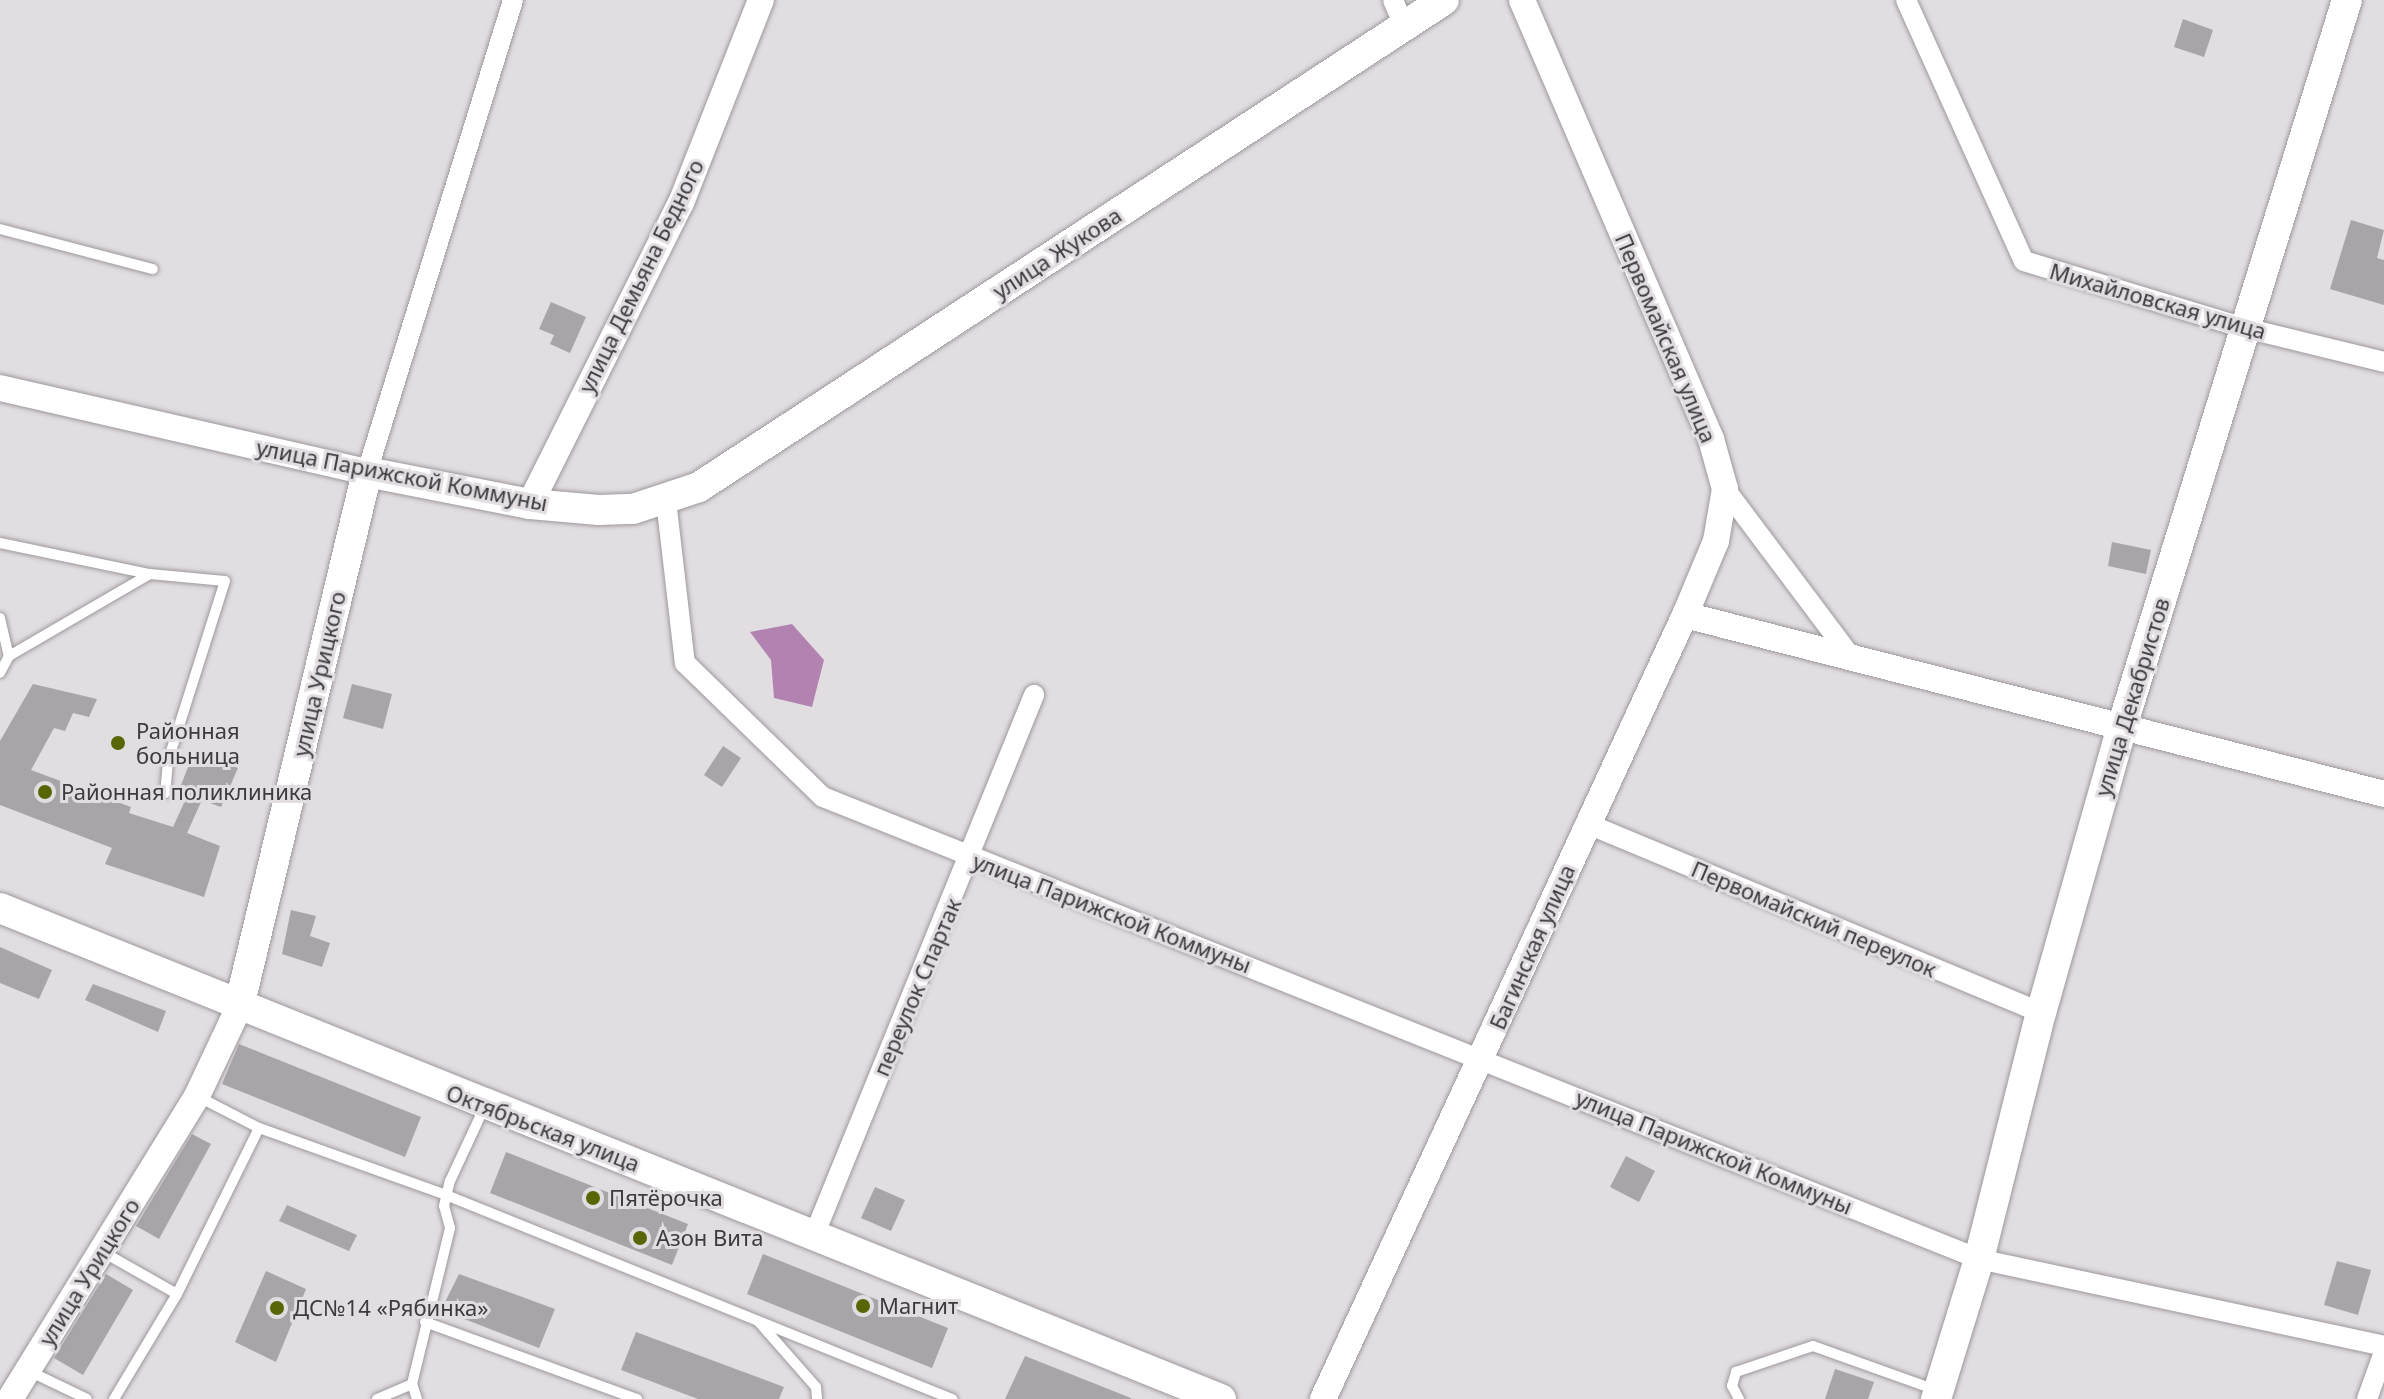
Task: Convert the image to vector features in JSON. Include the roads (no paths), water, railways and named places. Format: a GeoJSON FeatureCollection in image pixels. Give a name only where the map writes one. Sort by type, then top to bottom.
{"type":"FeatureCollection","features":[{"type":"Feature","properties":{"kind":"main road","name":"улица Жукова"},"geometry":{"type":"LineString","coordinates":[[666,500],[748,458],[1398,12],[1444,0]]}},
{"type":"Feature","properties":{"kind":"main road","name":"улица Декабристов"},"geometry":{"type":"LineString","coordinates":[[1937,1395],[1979,1259],[2041,1013],[2121,730],[2347,0]]}},
{"type":"Feature","properties":{"kind":"main road","name":"улица Парижской Коммуны"},"geometry":{"type":"LineString","coordinates":[[367,472],[530,504],[622,509],[666,500]]}},
{"type":"Feature","properties":{"kind":"main road","name":"улица Урицкого"},"geometry":{"type":"LineString","coordinates":[[239,1007],[367,472]]}},
{"type":"Feature","properties":{"kind":"main road","name":"Октябрьская улица"},"geometry":{"type":"LineString","coordinates":[[0,908],[485,1106],[815,1233],[1221,1399]]}},
{"type":"Feature","properties":{"kind":"street","name":"улица Урицкого"},"geometry":{"type":"LineString","coordinates":[[367,472],[513,0]]}},
{"type":"Feature","properties":{"kind":"street","name":"улица Демьяна Бедного"},"geometry":{"type":"LineString","coordinates":[[530,504],[681,203],[761,0]]}},
{"type":"Feature","properties":{"kind":"street","name":"Первомайская улица"},"geometry":{"type":"LineString","coordinates":[[1522,0],[1711,439],[1725,489],[1848,653]]}},
{"type":"Feature","properties":{"kind":"street","name":"Михайловская улица"},"geometry":{"type":"LineString","coordinates":[[1906,0],[2024,261],[2245,328],[2384,362]]}},
{"type":"Feature","properties":{"kind":"street","name":"улица Парижской Коммуны"},"geometry":{"type":"LineString","coordinates":[[0,388],[367,472]]}},
{"type":"Feature","properties":{"kind":"street","name":"Багинская улица"},"geometry":{"type":"LineString","coordinates":[[1323,1399],[1685,615],[1716,541],[1725,489]]}},
{"type":"Feature","properties":{"kind":"street","name":"улица Парижской Коммуны"},"geometry":{"type":"LineString","coordinates":[[666,500],[685,663],[823,797],[1979,1259],[2384,1349]]}},
{"type":"Feature","properties":{"kind":"street"},"geometry":{"type":"LineString","coordinates":[[1685,615],[1848,653],[2121,730],[2384,794]]}},
{"type":"Feature","properties":{"kind":"street","name":"переулок Спартак"},"geometry":{"type":"LineString","coordinates":[[815,1233],[971,858],[1034,695]]}},
{"type":"Feature","properties":{"kind":"street","name":"Первомайский переулок"},"geometry":{"type":"LineString","coordinates":[[1588,824],[2041,1013]]}},
{"type":"Feature","properties":{"kind":"street","name":"улица Урицкого"},"geometry":{"type":"LineString","coordinates":[[10,1399],[197,1096],[239,1007]]}},
{"type":"Feature","properties":{"kind":"street"},"geometry":{"type":"LineString","coordinates":[[2367,1399],[2384,1349]]}},
{"type":"Feature","properties":{"kind":"lane"},"geometry":{"type":"LineString","coordinates":[[0,229],[153,269]]}},
{"type":"Feature","properties":{"kind":"lane"},"geometry":{"type":"LineString","coordinates":[[0,543],[150,574],[225,581],[168,761],[165,793]]}},
{"type":"Feature","properties":{"kind":"lane"},"geometry":{"type":"LineString","coordinates":[[0,673],[9,656],[150,574]]}},
{"type":"Feature","properties":{"kind":"lane"},"geometry":{"type":"LineString","coordinates":[[0,618],[9,656]]}},
{"type":"Feature","properties":{"kind":"lane"},"geometry":{"type":"LineString","coordinates":[[197,1096],[259,1128],[446,1195],[952,1399]]}},
{"type":"Feature","properties":{"kind":"lane"},"geometry":{"type":"LineString","coordinates":[[417,1399],[412,1384],[450,1228],[446,1195],[485,1106]]}},
{"type":"Feature","properties":{"kind":"lane"},"geometry":{"type":"LineString","coordinates":[[114,1399],[177,1294],[259,1128]]}},
{"type":"Feature","properties":{"kind":"lane"},"geometry":{"type":"LineString","coordinates":[[103,1252],[177,1294]]}},
{"type":"Feature","properties":{"kind":"lane"},"geometry":{"type":"LineString","coordinates":[[757,1319],[816,1387],[817,1399]]}},
{"type":"Feature","properties":{"kind":"lane"},"geometry":{"type":"LineString","coordinates":[[425,1322],[637,1399]]}},
{"type":"Feature","properties":{"kind":"lane"},"geometry":{"type":"LineString","coordinates":[[1739,1399],[1732,1386],[1736,1372],[1813,1346],[1937,1395]]}},
{"type":"Feature","properties":{"kind":"lane"},"geometry":{"type":"LineString","coordinates":[[29,1371],[87,1399]]}},
{"type":"Feature","properties":{"kind":"lane"},"geometry":{"type":"LineString","coordinates":[[377,1399],[412,1384]]}},
{"type":"Feature","properties":{"kind":"place","name":"Районная больница"},"geometry":{"type":"Point","coordinates":[118,743]}},
{"type":"Feature","properties":{"kind":"place","name":"Районная поликлиника"},"geometry":{"type":"Point","coordinates":[45,792]}},
{"type":"Feature","properties":{"kind":"place","name":"Пятёрочка"},"geometry":{"type":"Point","coordinates":[593,1198]}},
{"type":"Feature","properties":{"kind":"place","name":"Азон Вита"},"geometry":{"type":"Point","coordinates":[640,1238]}},
{"type":"Feature","properties":{"kind":"place","name":"Магнит"},"geometry":{"type":"Point","coordinates":[863,1306]}},
{"type":"Feature","properties":{"kind":"place","name":"ДС№14 «Рябинка»"},"geometry":{"type":"Point","coordinates":[277,1308]}}]}
